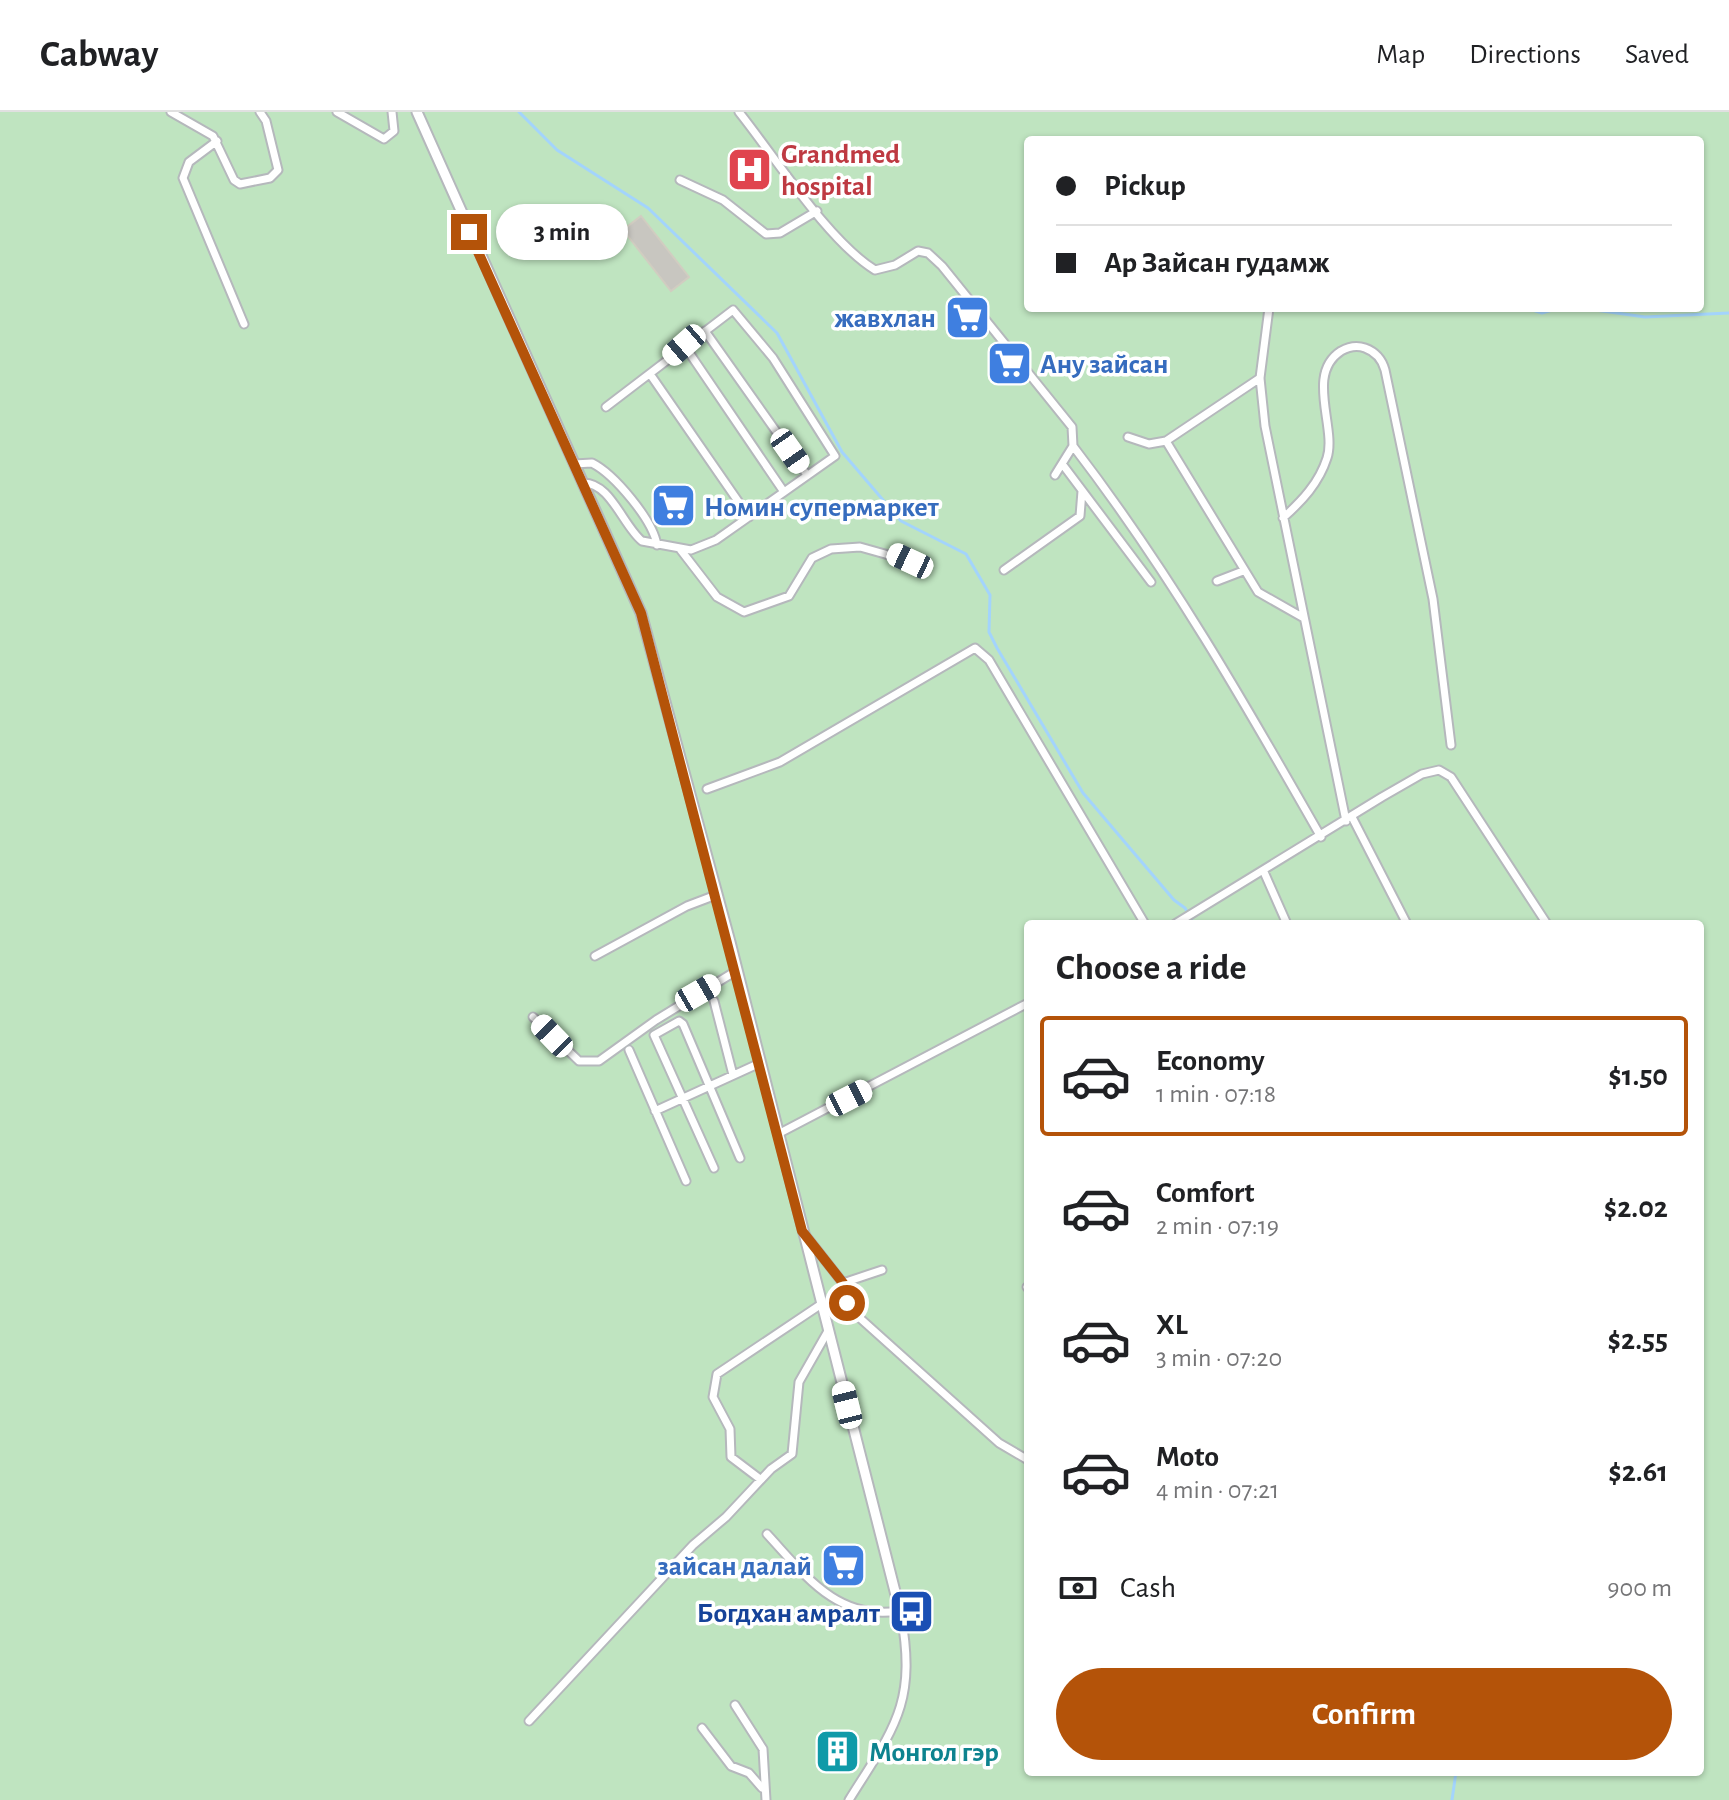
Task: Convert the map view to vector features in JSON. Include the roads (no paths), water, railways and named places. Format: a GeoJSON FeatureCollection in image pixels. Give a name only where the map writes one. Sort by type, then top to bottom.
{"type":"FeatureCollection","features":[{"type":"Feature","properties":{"kind":"street"},"geometry":{"type":"LineString","coordinates":[[171,112],[207,131],[217,141],[238,183],[273,177],[278,164],[266,121],[260,112]]}},
{"type":"Feature","properties":{"kind":"street"},"geometry":{"type":"LineString","coordinates":[[337,112],[384,139],[394,131],[392,112]]}},
{"type":"Feature","properties":{"kind":"street"},"geometry":{"type":"LineString","coordinates":[[417,112],[641,613],[760,1063],[908,1652],[905,1698],[891,1732],[849,1800]]}},
{"type":"Feature","properties":{"kind":"street"},"geometry":{"type":"LineString","coordinates":[[739,112],[843,242],[875,270],[895,265],[918,251],[928,253],[1064,413],[1072,427],[1073,446],[1055,475]]}},
{"type":"Feature","properties":{"kind":"street"},"geometry":{"type":"LineString","coordinates":[[217,141],[189,162],[183,178],[244,324]]}},
{"type":"Feature","properties":{"kind":"street"},"geometry":{"type":"LineString","coordinates":[[680,180],[723,200],[766,234],[780,233],[817,211]]}},
{"type":"Feature","properties":{"kind":"street"},"geometry":{"type":"LineString","coordinates":[[582,483],[597,486],[639,539],[680,549],[702,548],[835,456],[773,358],[738,312],[729,311],[606,407]]}},
{"type":"Feature","properties":{"kind":"street"},"geometry":{"type":"LineString","coordinates":[[1268,312],[1260,378],[1265,426],[1302,617],[1349,819],[1405,920]]}},
{"type":"Feature","properties":{"kind":"street"},"geometry":{"type":"LineString","coordinates":[[705,331],[807,475]]}},
{"type":"Feature","properties":{"kind":"street"},"geometry":{"type":"LineString","coordinates":[[684,345],[784,492]]}},
{"type":"Feature","properties":{"kind":"street"},"geometry":{"type":"LineString","coordinates":[[1283,518],[1304,500],[1328,457],[1324,387],[1329,365],[1345,349],[1360,346],[1370,350],[1379,357],[1385,370],[1433,599],[1451,745]]}},
{"type":"Feature","properties":{"kind":"street"},"geometry":{"type":"LineString","coordinates":[[650,374],[749,517]]}},
{"type":"Feature","properties":{"kind":"street"},"geometry":{"type":"LineString","coordinates":[[1128,437],[1149,444],[1166,441],[1260,378]]}},
{"type":"Feature","properties":{"kind":"street"},"geometry":{"type":"LineString","coordinates":[[1166,441],[1258,592],[1302,617]]}},
{"type":"Feature","properties":{"kind":"street"},"geometry":{"type":"LineString","coordinates":[[1073,446],[1138,530],[1180,595],[1321,837]]}},
{"type":"Feature","properties":{"kind":"street"},"geometry":{"type":"LineString","coordinates":[[574,464],[594,463],[612,477],[650,526],[657,545]]}},
{"type":"Feature","properties":{"kind":"street"},"geometry":{"type":"LineString","coordinates":[[1063,465],[1151,582]]}},
{"type":"Feature","properties":{"kind":"street"},"geometry":{"type":"LineString","coordinates":[[1004,570],[1080,516],[1082,491]]}},
{"type":"Feature","properties":{"kind":"street"},"geometry":{"type":"LineString","coordinates":[[680,549],[717,597],[744,612],[789,596],[812,558],[831,549],[860,547],[910,561]]}},
{"type":"Feature","properties":{"kind":"street"},"geometry":{"type":"LineString","coordinates":[[1217,581],[1243,571]]}},
{"type":"Feature","properties":{"kind":"street"},"geometry":{"type":"LineString","coordinates":[[707,789],[780,762],[975,648],[989,660],[1143,920]]}},
{"type":"Feature","properties":{"kind":"street"},"geometry":{"type":"LineString","coordinates":[[1183,920],[1432,770],[1447,773],[1544,920]]}},
{"type":"Feature","properties":{"kind":"street"},"geometry":{"type":"LineString","coordinates":[[1264,872],[1285,920]]}},
{"type":"Feature","properties":{"kind":"street"},"geometry":{"type":"LineString","coordinates":[[595,956],[687,906],[716,895]]}},
{"type":"Feature","properties":{"kind":"street"},"geometry":{"type":"LineString","coordinates":[[533,1017],[579,1061],[599,1061],[656,1020],[736,971]]}},
{"type":"Feature","properties":{"kind":"street"},"geometry":{"type":"LineString","coordinates":[[714,1001],[733,1075]]}},
{"type":"Feature","properties":{"kind":"street"},"geometry":{"type":"LineString","coordinates":[[778,1134],[1024,1005]]}},
{"type":"Feature","properties":{"kind":"street"},"geometry":{"type":"LineString","coordinates":[[714,1168],[680,1099],[654,1035],[657,1030],[681,1022],[740,1158]]}},
{"type":"Feature","properties":{"kind":"street"},"geometry":{"type":"LineString","coordinates":[[629,1050],[686,1181]]}},
{"type":"Feature","properties":{"kind":"street"},"geometry":{"type":"LineString","coordinates":[[655,1111],[760,1063]]}},
{"type":"Feature","properties":{"kind":"street"},"geometry":{"type":"LineString","coordinates":[[802,1231],[843,1283],[852,1311],[999,1443],[1024,1458]]}},
{"type":"Feature","properties":{"kind":"street"},"geometry":{"type":"LineString","coordinates":[[843,1283],[882,1270]]}},
{"type":"Feature","properties":{"kind":"street"},"geometry":{"type":"LineString","coordinates":[[760,1479],[731,1457],[730,1429],[713,1397],[717,1374],[820,1305]]}},
{"type":"Feature","properties":{"kind":"street"},"geometry":{"type":"LineString","coordinates":[[529,1721],[693,1545],[726,1517],[760,1479],[792,1454],[799,1382],[828,1331]]}},
{"type":"Feature","properties":{"kind":"street"},"geometry":{"type":"LineString","coordinates":[[767,1534],[822,1593],[842,1604],[881,1614],[900,1613]]}},
{"type":"Feature","properties":{"kind":"street"},"geometry":{"type":"LineString","coordinates":[[735,1705],[763,1749],[766,1800]]}},
{"type":"Feature","properties":{"kind":"street"},"geometry":{"type":"LineString","coordinates":[[702,1728],[731,1766],[749,1773],[764,1790]]}},
{"type":"Feature","properties":{"kind":"waterway"},"geometry":{"type":"LineString","coordinates":[[519,112],[557,150],[648,208],[777,333],[842,452],[901,521],[966,554],[990,595],[989,632],[1083,793],[1174,900],[1185,908],[1192,920]]}},
{"type":"Feature","properties":{"kind":"waterway"},"geometry":{"type":"LineString","coordinates":[[1539,312],[1545,312]]}},
{"type":"Feature","properties":{"kind":"waterway"},"geometry":{"type":"LineString","coordinates":[[1609,312],[1645,317],[1729,313]]}},
{"type":"Feature","properties":{"kind":"waterway"},"geometry":{"type":"LineString","coordinates":[[1452,1800],[1455,1776]]}},
{"type":"Feature","properties":{"kind":"place","name":"Grandmed hospital"},"geometry":{"type":"Point","coordinates":[750,169]}},
{"type":"Feature","properties":{"kind":"place","name":"жавхлан"},"geometry":{"type":"Point","coordinates":[967,317]}},
{"type":"Feature","properties":{"kind":"place","name":"Ану зайсан"},"geometry":{"type":"Point","coordinates":[1009,363]}},
{"type":"Feature","properties":{"kind":"place","name":"Номин супермаркет"},"geometry":{"type":"Point","coordinates":[673,506]}},
{"type":"Feature","properties":{"kind":"place","name":"зайсан далай"},"geometry":{"type":"Point","coordinates":[843,1565]}},
{"type":"Feature","properties":{"kind":"place","name":"Богдхан амралт"},"geometry":{"type":"Point","coordinates":[911,1612]}},
{"type":"Feature","properties":{"kind":"place","name":"Монгол гэр"},"geometry":{"type":"Point","coordinates":[838,1751]}}]}
